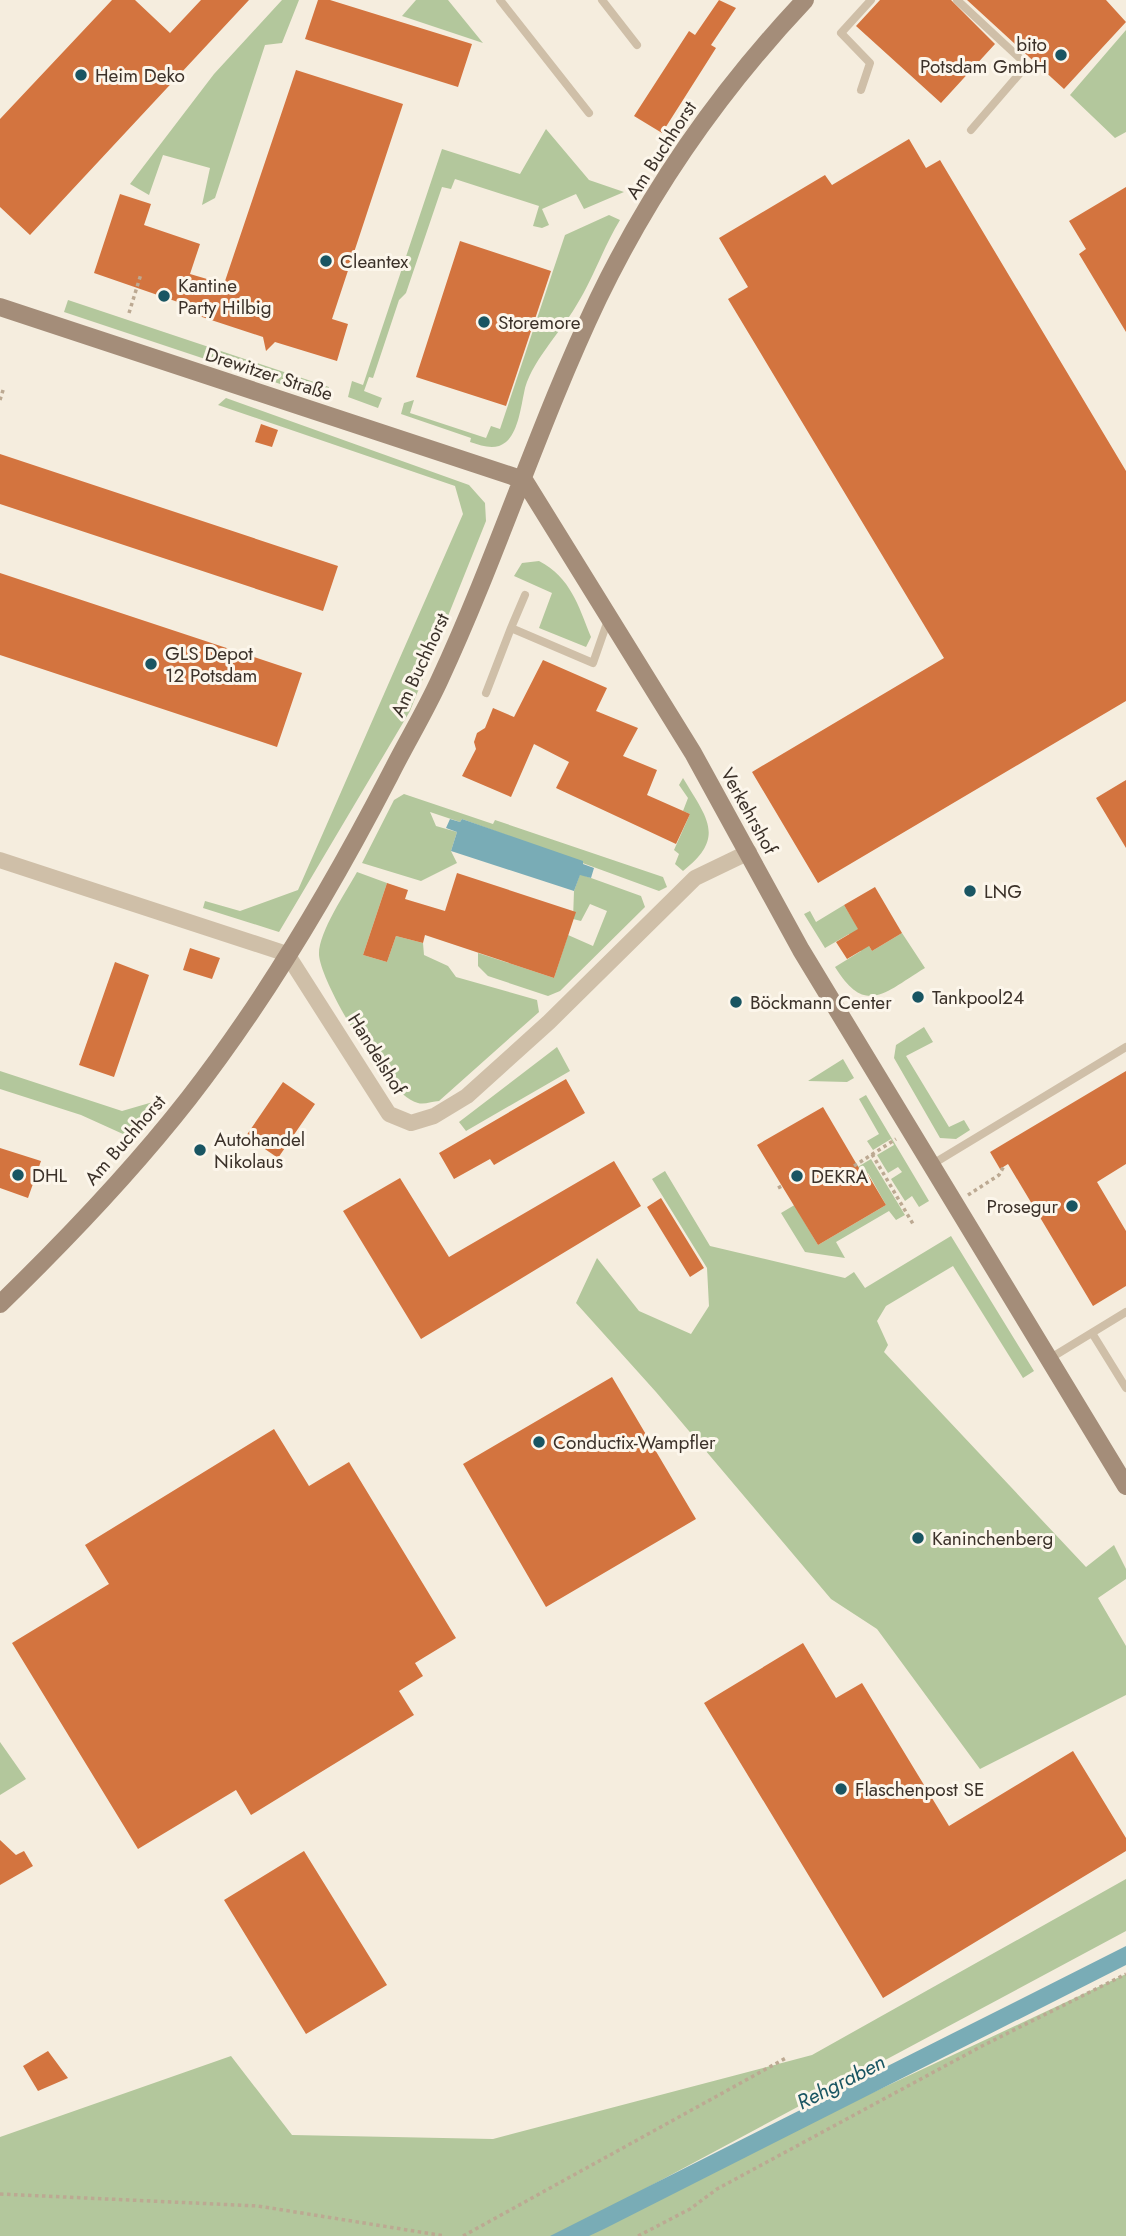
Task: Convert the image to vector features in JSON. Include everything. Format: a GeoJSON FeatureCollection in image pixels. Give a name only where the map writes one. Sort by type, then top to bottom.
{"type":"FeatureCollection","features":[{"type":"Feature","properties":{"kind":"main road","name":"Am Buchhorst"},"geometry":{"type":"LineString","coordinates":[[0,1304],[52,1253],[151,1145],[215,1062],[287,954],[356,840],[440,680],[598,299],[630,239],[682,152],[726,89],[805,0]]}},
{"type":"Feature","properties":{"kind":"main road","name":"Drewitzer Straße"},"geometry":{"type":"LineString","coordinates":[[0,307],[524,480]]}},
{"type":"Feature","properties":{"kind":"main road","name":"Verkehrshof"},"geometry":{"type":"LineString","coordinates":[[524,480],[693,753],[782,916],[1126,1486]]}},
{"type":"Feature","properties":{"kind":"street","name":"Handelshof"},"geometry":{"type":"LineString","coordinates":[[287,954],[390,1114],[411,1123],[435,1116],[467,1097],[549,1022],[695,878],[749,852]]}},
{"type":"Feature","properties":{"kind":"street"},"geometry":{"type":"LineString","coordinates":[[0,860],[287,954]]}},
{"type":"Feature","properties":{"kind":"lane"},"geometry":{"type":"LineString","coordinates":[[500,0],[589,113]]}},
{"type":"Feature","properties":{"kind":"lane"},"geometry":{"type":"LineString","coordinates":[[602,0],[637,45]]}},
{"type":"Feature","properties":{"kind":"lane"},"geometry":{"type":"LineString","coordinates":[[861,90],[870,63],[841,33],[871,0]]}},
{"type":"Feature","properties":{"kind":"lane"},"geometry":{"type":"LineString","coordinates":[[957,0],[1027,65],[971,130]]}},
{"type":"Feature","properties":{"kind":"lane"},"geometry":{"type":"LineString","coordinates":[[486,693],[525,595]]}},
{"type":"Feature","properties":{"kind":"lane"},"geometry":{"type":"LineString","coordinates":[[511,628],[593,663],[609,617]]}},
{"type":"Feature","properties":{"kind":"lane"},"geometry":{"type":"LineString","coordinates":[[931,1165],[1126,1047]]}},
{"type":"Feature","properties":{"kind":"lane"},"geometry":{"type":"LineString","coordinates":[[1049,1359],[1126,1312]]}},
{"type":"Feature","properties":{"kind":"lane"},"geometry":{"type":"LineString","coordinates":[[1092,1333],[1126,1388]]}},
{"type":"Feature","properties":{"kind":"path"},"geometry":{"type":"LineString","coordinates":[[129,313],[141,274]]}},
{"type":"Feature","properties":{"kind":"path"},"geometry":{"type":"LineString","coordinates":[[0,400],[4,387]]}},
{"type":"Feature","properties":{"kind":"path"},"geometry":{"type":"LineString","coordinates":[[854,1166],[910,1130]]}},
{"type":"Feature","properties":{"kind":"path"},"geometry":{"type":"LineString","coordinates":[[872,1154],[913,1224]]}},
{"type":"Feature","properties":{"kind":"path"},"geometry":{"type":"LineString","coordinates":[[955,1204],[999,1175],[1004,1166]]}},
{"type":"Feature","properties":{"kind":"path"},"geometry":{"type":"LineString","coordinates":[[638,2236],[690,2209],[717,2189],[982,2046],[1126,1974]]}},
{"type":"Feature","properties":{"kind":"path"},"geometry":{"type":"LineString","coordinates":[[463,2236],[786,2058]]}},
{"type":"Feature","properties":{"kind":"path"},"geometry":{"type":"LineString","coordinates":[[0,2194],[258,2206],[445,2236]]}},
{"type":"Feature","properties":{"kind":"green space"},"geometry":{"type":"Polygon","coordinates":[[[282,0],[299,0],[282,43],[265,45],[215,198],[202,205],[210,168],[163,155],[149,195],[130,184],[214,74],[282,0]]]}},
{"type":"Feature","properties":{"kind":"green space"},"geometry":{"type":"Polygon","coordinates":[[[416,0],[448,0],[483,43],[402,16],[416,0]]]}},
{"type":"Feature","properties":{"kind":"green space"},"geometry":{"type":"Polygon","coordinates":[[[1126,30],[1126,132],[1115,138],[1070,95],[1126,30]]]}},
{"type":"Feature","properties":{"kind":"green space"},"geometry":{"type":"Polygon","coordinates":[[[546,129],[589,180],[624,192],[584,209],[576,194],[542,209],[549,225],[542,228],[533,226],[539,206],[455,179],[451,189],[442,187],[406,293],[399,300],[373,378],[369,377],[364,391],[382,398],[378,408],[348,397],[352,381],[363,385],[442,149],[520,174],[546,129]]]}},
{"type":"Feature","properties":{"kind":"green space"},"geometry":{"type":"Polygon","coordinates":[[[609,215],[620,220],[582,296],[532,371],[516,426],[506,442],[493,447],[480,445],[470,442],[471,438],[401,414],[404,403],[414,400],[410,413],[486,438],[491,426],[500,429],[565,235],[609,215]]]}},
{"type":"Feature","properties":{"kind":"green space"},"geometry":{"type":"Polygon","coordinates":[[[68,300],[329,387],[325,399],[64,312],[68,300]]]}},
{"type":"Feature","properties":{"kind":"green space"},"geometry":{"type":"Polygon","coordinates":[[[226,398],[469,485],[485,503],[486,521],[410,711],[279,932],[203,908],[205,901],[240,911],[298,890],[463,514],[455,486],[218,405],[226,398]]]}},
{"type":"Feature","properties":{"kind":"green space"},"geometry":{"type":"Polygon","coordinates":[[[539,561],[559,576],[572,593],[591,637],[586,647],[539,628],[552,593],[514,576],[522,563],[539,561]]]}},
{"type":"Feature","properties":{"kind":"green space"},"geometry":{"type":"Polygon","coordinates":[[[683,778],[705,816],[708,837],[705,848],[697,859],[683,871],[675,864],[679,854],[674,850],[690,814],[683,811],[688,798],[679,785],[683,778]]]}},
{"type":"Feature","properties":{"kind":"green space"},"geometry":{"type":"Polygon","coordinates":[[[404,794],[493,824],[495,820],[663,877],[667,887],[659,891],[462,819],[460,822],[430,812],[436,826],[457,832],[451,851],[457,863],[421,881],[362,863],[394,800],[404,794]]]}},
{"type":"Feature","properties":{"kind":"green space"},"geometry":{"type":"Polygon","coordinates":[[[357,872],[387,883],[363,955],[387,962],[396,936],[423,943],[424,955],[448,966],[456,977],[537,1000],[539,1012],[439,1101],[418,1103],[405,1096],[390,1081],[343,1013],[323,969],[319,955],[323,936],[357,872]]]}},
{"type":"Feature","properties":{"kind":"green space"},"geometry":{"type":"Polygon","coordinates":[[[580,874],[641,896],[645,907],[560,991],[548,996],[488,976],[478,966],[478,953],[554,978],[568,935],[593,946],[607,911],[590,904],[581,921],[573,919],[574,891],[580,874]]]}},
{"type":"Feature","properties":{"kind":"green space"},"geometry":{"type":"Polygon","coordinates":[[[844,905],[872,951],[902,933],[925,968],[877,995],[867,996],[857,992],[835,967],[861,951],[849,934],[825,948],[804,914],[810,911],[816,922],[844,905]]]}},
{"type":"Feature","properties":{"kind":"green space"},"geometry":{"type":"Polygon","coordinates":[[[924,1027],[933,1042],[906,1056],[949,1127],[964,1120],[970,1130],[956,1139],[940,1138],[894,1058],[896,1045],[924,1027]]]}},
{"type":"Feature","properties":{"kind":"green space"},"geometry":{"type":"Polygon","coordinates":[[[557,1047],[570,1071],[466,1131],[459,1122],[557,1047]]]}},
{"type":"Feature","properties":{"kind":"green space"},"geometry":{"type":"Polygon","coordinates":[[[843,1059],[854,1078],[847,1082],[808,1081],[843,1059]]]}},
{"type":"Feature","properties":{"kind":"green space"},"geometry":{"type":"Polygon","coordinates":[[[0,1071],[122,1111],[153,1102],[146,1120],[123,1134],[81,1115],[0,1089],[0,1071]]]}},
{"type":"Feature","properties":{"kind":"green space"},"geometry":{"type":"Polygon","coordinates":[[[866,1095],[929,1201],[919,1207],[912,1196],[905,1201],[891,1179],[902,1172],[898,1167],[888,1173],[877,1155],[894,1145],[891,1139],[873,1150],[867,1141],[879,1134],[859,1099],[866,1095]]]}},
{"type":"Feature","properties":{"kind":"green space"},"geometry":{"type":"Polygon","coordinates":[[[871,1159],[905,1215],[896,1220],[889,1211],[836,1242],[845,1258],[805,1252],[781,1213],[825,1187],[799,1213],[818,1245],[886,1205],[868,1173],[854,1181],[856,1168],[871,1159]]]}},
{"type":"Feature","properties":{"kind":"green space"},"geometry":{"type":"Polygon","coordinates":[[[665,1171],[710,1246],[845,1278],[854,1272],[865,1288],[951,1236],[1034,1371],[1023,1378],[953,1266],[886,1306],[877,1321],[888,1345],[884,1352],[1086,1567],[1114,1545],[1126,1569],[1126,1579],[1098,1598],[1126,1646],[1126,1695],[980,1769],[877,1629],[831,1599],[656,1392],[576,1303],[597,1258],[639,1311],[691,1334],[709,1306],[707,1268],[652,1179],[665,1171]]]}},
{"type":"Feature","properties":{"kind":"green space"},"geometry":{"type":"Polygon","coordinates":[[[0,1742],[26,1779],[0,1795],[0,1742]]]}},
{"type":"Feature","properties":{"kind":"green space"},"geometry":{"type":"Polygon","coordinates":[[[1126,1879],[1126,1931],[557,2236],[0,2236],[0,2137],[231,2056],[292,2135],[493,2139],[812,2055],[1126,1879]]]}},
{"type":"Feature","properties":{"kind":"green space"},"geometry":{"type":"Polygon","coordinates":[[[1126,1974],[1126,2236],[566,2236],[1126,1974]]]}},
{"type":"Feature","properties":{"kind":"water"},"geometry":{"type":"Polygon","coordinates":[[[450,819],[460,822],[462,819],[583,861],[583,864],[594,868],[591,878],[580,875],[574,891],[451,851],[457,832],[446,828],[450,819]]]}},
{"type":"Feature","properties":{"kind":"water"},"geometry":{"type":"Polygon","coordinates":[[[1126,1946],[1126,1965],[604,2229],[589,2236],[550,2236],[1126,1946]]]}},
{"type":"Feature","properties":{"kind":"building"},"geometry":{"type":"Polygon","coordinates":[[[112,0],[135,0],[170,33],[201,0],[249,0],[30,235],[0,207],[0,119],[112,0]]]}},
{"type":"Feature","properties":{"kind":"building"},"geometry":{"type":"Polygon","coordinates":[[[318,0],[330,0],[472,44],[458,87],[305,39],[318,0]]]}},
{"type":"Feature","properties":{"kind":"building"},"geometry":{"type":"Polygon","coordinates":[[[719,0],[736,8],[711,45],[716,48],[662,133],[634,116],[689,31],[695,35],[719,0]]]}},
{"type":"Feature","properties":{"kind":"building"},"geometry":{"type":"Polygon","coordinates":[[[880,0],[951,0],[995,44],[941,103],[856,26],[880,0]]]}},
{"type":"Feature","properties":{"kind":"building","name":"bito Potsdam GmbH"},"geometry":{"type":"Polygon","coordinates":[[[967,0],[1106,0],[1126,22],[1064,89],[967,0]]]}},
{"type":"Feature","properties":{"kind":"building"},"geometry":{"type":"Polygon","coordinates":[[[296,70],[403,104],[332,319],[348,324],[337,361],[275,342],[266,351],[263,337],[199,316],[201,310],[94,273],[120,194],[151,204],[144,225],[200,244],[190,274],[224,284],[296,70]]]}},
{"type":"Feature","properties":{"kind":"building"},"geometry":{"type":"Polygon","coordinates":[[[909,139],[926,168],[940,160],[1126,471],[1126,701],[818,883],[752,772],[944,658],[728,299],[748,287],[719,238],[825,175],[832,185],[909,139]]]}},
{"type":"Feature","properties":{"kind":"building"},"geometry":{"type":"Polygon","coordinates":[[[1126,187],[1126,332],[1079,254],[1086,249],[1069,221],[1126,187]]]}},
{"type":"Feature","properties":{"kind":"building","name":"Storemore"},"geometry":{"type":"Polygon","coordinates":[[[460,241],[551,271],[506,406],[416,377],[460,241]]]}},
{"type":"Feature","properties":{"kind":"building"},"geometry":{"type":"Polygon","coordinates":[[[261,424],[278,430],[272,447],[255,442],[261,424]]]}},
{"type":"Feature","properties":{"kind":"building","name":"GLS Depot 12 Potsdam"},"geometry":{"type":"Polygon","coordinates":[[[0,454],[338,566],[323,611],[0,504],[0,454]]]}},
{"type":"Feature","properties":{"kind":"building","name":"GLS Depot 12 Potsdam"},"geometry":{"type":"Polygon","coordinates":[[[0,573],[302,673],[277,747],[0,655],[0,573]]]}},
{"type":"Feature","properties":{"kind":"building"},"geometry":{"type":"Polygon","coordinates":[[[543,660],[607,688],[596,711],[638,728],[623,756],[657,770],[647,795],[690,814],[676,844],[556,788],[569,762],[534,744],[511,797],[462,776],[476,749],[474,742],[477,733],[485,728],[493,708],[514,717],[543,660]]]}},
{"type":"Feature","properties":{"kind":"building"},"geometry":{"type":"Polygon","coordinates":[[[1126,780],[1126,848],[1096,798],[1126,780]]]}},
{"type":"Feature","properties":{"kind":"building"},"geometry":{"type":"Polygon","coordinates":[[[457,873],[576,912],[554,978],[425,935],[423,943],[396,936],[387,962],[363,955],[387,883],[408,890],[405,899],[445,911],[457,873]]]}},
{"type":"Feature","properties":{"kind":"building"},"geometry":{"type":"Polygon","coordinates":[[[875,887],[902,933],[872,951],[869,946],[847,959],[836,942],[858,929],[844,905],[875,887]]]}},
{"type":"Feature","properties":{"kind":"building"},"geometry":{"type":"Polygon","coordinates":[[[190,948],[220,958],[212,979],[183,970],[190,948]]]}},
{"type":"Feature","properties":{"kind":"building"},"geometry":{"type":"Polygon","coordinates":[[[115,962],[149,975],[114,1077],[79,1065],[115,962]]]}},
{"type":"Feature","properties":{"kind":"building","name":"Prosegur"},"geometry":{"type":"Polygon","coordinates":[[[1126,1071],[1126,1164],[1097,1182],[1126,1231],[1126,1286],[1093,1306],[1008,1164],[1000,1169],[990,1152],[1126,1071]]]}},
{"type":"Feature","properties":{"kind":"building"},"geometry":{"type":"Polygon","coordinates":[[[566,1079],[585,1113],[494,1165],[490,1159],[454,1179],[439,1153],[566,1079]]]}},
{"type":"Feature","properties":{"kind":"building"},"geometry":{"type":"Polygon","coordinates":[[[283,1082],[315,1104],[278,1158],[246,1136],[283,1082]]]}},
{"type":"Feature","properties":{"kind":"building","name":"DEKRA"},"geometry":{"type":"Polygon","coordinates":[[[823,1107],[863,1175],[867,1173],[886,1205],[818,1245],[757,1145],[823,1107]]]}},
{"type":"Feature","properties":{"kind":"building","name":"DHL"},"geometry":{"type":"Polygon","coordinates":[[[0,1148],[41,1161],[28,1198],[0,1188],[0,1148]]]}},
{"type":"Feature","properties":{"kind":"building"},"geometry":{"type":"Polygon","coordinates":[[[614,1161],[641,1206],[421,1339],[343,1211],[400,1178],[449,1257],[614,1161]]]}},
{"type":"Feature","properties":{"kind":"building"},"geometry":{"type":"Polygon","coordinates":[[[661,1198],[704,1268],[690,1277],[647,1207],[661,1198]]]}},
{"type":"Feature","properties":{"kind":"building"},"geometry":{"type":"Polygon","coordinates":[[[612,1377],[696,1519],[546,1607],[463,1464],[612,1377]]]}},
{"type":"Feature","properties":{"kind":"building"},"geometry":{"type":"Polygon","coordinates":[[[274,1429],[309,1486],[349,1462],[456,1638],[415,1663],[423,1676],[399,1691],[414,1715],[251,1815],[236,1790],[138,1849],[12,1643],[109,1584],[85,1545],[274,1429]]]}},
{"type":"Feature","properties":{"kind":"building","name":"Flaschenpost SE"},"geometry":{"type":"Polygon","coordinates":[[[803,1643],[836,1698],[862,1683],[949,1826],[1073,1751],[1126,1838],[1126,1851],[883,1998],[704,1703],[803,1643]]]}},
{"type":"Feature","properties":{"kind":"building"},"geometry":{"type":"Polygon","coordinates":[[[0,1840],[16,1855],[24,1851],[33,1866],[0,1885],[0,1840]]]}},
{"type":"Feature","properties":{"kind":"building"},"geometry":{"type":"Polygon","coordinates":[[[304,1851],[387,1985],[306,2034],[224,1900],[304,1851]]]}},
{"type":"Feature","properties":{"kind":"building"},"geometry":{"type":"Polygon","coordinates":[[[48,2051],[68,2078],[38,2091],[23,2066],[48,2051]]]}},
{"type":"Feature","properties":{"kind":"place","name":"bito Potsdam GmbH"},"geometry":{"type":"Point","coordinates":[1061,55]}},
{"type":"Feature","properties":{"kind":"place","name":"Heim Deko"},"geometry":{"type":"Point","coordinates":[81,75]}},
{"type":"Feature","properties":{"kind":"place","name":"Cleantex"},"geometry":{"type":"Point","coordinates":[326,261]}},
{"type":"Feature","properties":{"kind":"place","name":"Kantine Party Hilbig"},"geometry":{"type":"Point","coordinates":[164,296]}},
{"type":"Feature","properties":{"kind":"place","name":"Storemore"},"geometry":{"type":"Point","coordinates":[484,322]}},
{"type":"Feature","properties":{"kind":"place","name":"GLS Depot 12 Potsdam"},"geometry":{"type":"Point","coordinates":[151,664]}},
{"type":"Feature","properties":{"kind":"place","name":"LNG"},"geometry":{"type":"Point","coordinates":[970,891]}},
{"type":"Feature","properties":{"kind":"place","name":"Tankpool24"},"geometry":{"type":"Point","coordinates":[918,997]}},
{"type":"Feature","properties":{"kind":"place","name":"Böckmann Center"},"geometry":{"type":"Point","coordinates":[736,1002]}},
{"type":"Feature","properties":{"kind":"place","name":"Autohandel Nikolaus"},"geometry":{"type":"Point","coordinates":[200,1150]}},
{"type":"Feature","properties":{"kind":"place","name":"DHL"},"geometry":{"type":"Point","coordinates":[18,1175]}},
{"type":"Feature","properties":{"kind":"place","name":"DEKRA"},"geometry":{"type":"Point","coordinates":[797,1176]}},
{"type":"Feature","properties":{"kind":"place","name":"Prosegur"},"geometry":{"type":"Point","coordinates":[1072,1206]}},
{"type":"Feature","properties":{"kind":"place","name":"Conductix-Wampfler"},"geometry":{"type":"Point","coordinates":[539,1442]}},
{"type":"Feature","properties":{"kind":"place","name":"Kaninchenberg"},"geometry":{"type":"Point","coordinates":[918,1538]}},
{"type":"Feature","properties":{"kind":"place","name":"Flaschenpost SE"},"geometry":{"type":"Point","coordinates":[841,1789]}},
{"type":"Feature","properties":{"kind":"water label","name":"Rehgraben"},"geometry":{"type":"Point","coordinates":[841,2082]}}]}
